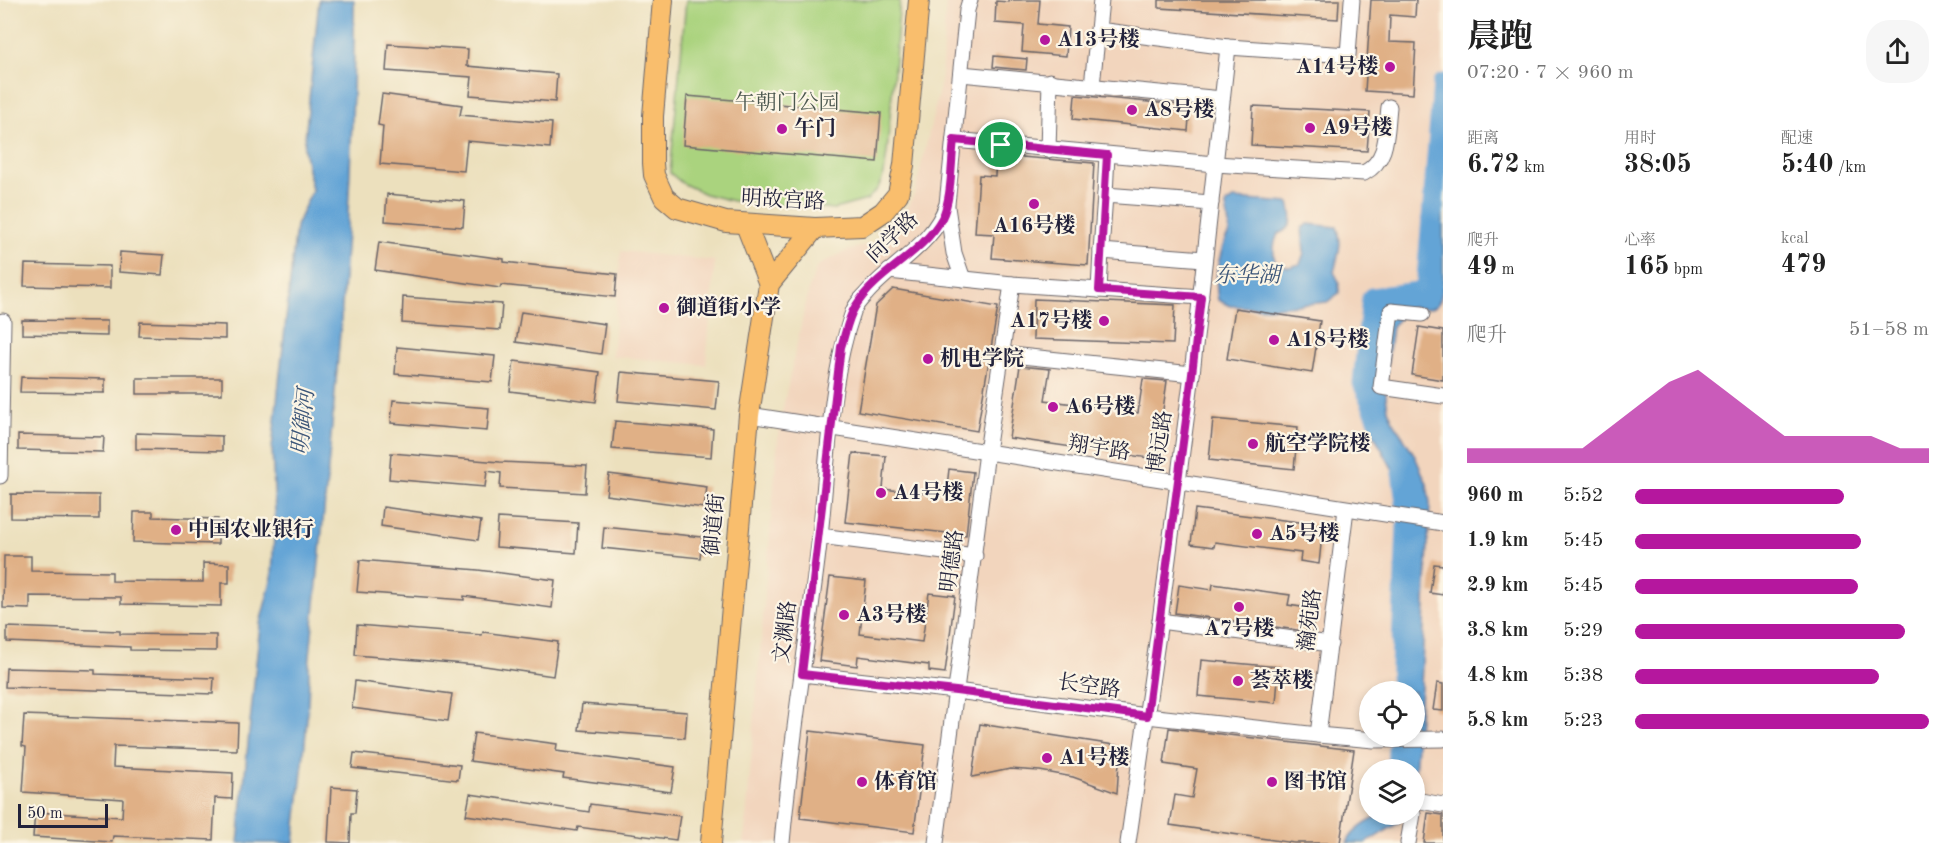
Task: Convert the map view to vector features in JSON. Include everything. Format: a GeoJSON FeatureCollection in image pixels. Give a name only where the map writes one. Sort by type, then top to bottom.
{"type":"FeatureCollection","features":[{"type":"Feature","properties":{"kind":"main road","name":"明故宫路"},"geometry":{"type":"LineString","coordinates":[[663,0],[653,116],[653,163],[657,185],[664,197],[677,208],[707,218],[746,225],[814,228],[862,226],[883,212],[898,194],[904,165],[919,0]]}},
{"type":"Feature","properties":{"kind":"main road"},"geometry":{"type":"LineString","coordinates":[[746,225],[769,284],[814,228]]}},
{"type":"Feature","properties":{"kind":"main road","name":"御道街"},"geometry":{"type":"LineString","coordinates":[[711,843],[749,415],[769,284]]}},
{"type":"Feature","properties":{"kind":"lane","name":"向学路"},"geometry":{"type":"LineString","coordinates":[[831,427],[841,347],[854,308],[889,271],[929,237],[943,216],[947,204],[966,10],[969,0]]}},
{"type":"Feature","properties":{"kind":"lane"},"geometry":{"type":"LineString","coordinates":[[1092,85],[1101,0]]}},
{"type":"Feature","properties":{"kind":"lane"},"geometry":{"type":"LineString","coordinates":[[1098,30],[1228,46],[1348,55],[1352,0]]}},
{"type":"Feature","properties":{"kind":"lane","name":"博远路"},"geometry":{"type":"LineString","coordinates":[[1128,843],[1192,374],[1228,46]]}},
{"type":"Feature","properties":{"kind":"lane"},"geometry":{"type":"LineString","coordinates":[[961,74],[1221,99]]}},
{"type":"Feature","properties":{"kind":"lane"},"geometry":{"type":"LineString","coordinates":[[1048,150],[1050,81]]}},
{"type":"Feature","properties":{"kind":"lane"},"geometry":{"type":"LineString","coordinates":[[954,140],[1215,164],[1364,173],[1374,168],[1384,152],[1389,107]]}},
{"type":"Feature","properties":{"kind":"lane"},"geometry":{"type":"LineString","coordinates":[[1099,290],[1107,155]]}},
{"type":"Feature","properties":{"kind":"lane"},"geometry":{"type":"LineString","coordinates":[[1105,195],[1211,203]]}},
{"type":"Feature","properties":{"kind":"lane"},"geometry":{"type":"LineString","coordinates":[[947,204],[954,253],[963,279]]}},
{"type":"Feature","properties":{"kind":"lane"},"geometry":{"type":"LineString","coordinates":[[1101,251],[1204,260]]}},
{"type":"Feature","properties":{"kind":"lane"},"geometry":{"type":"LineString","coordinates":[[889,271],[1012,284],[1201,297]]}},
{"type":"Feature","properties":{"kind":"lane","name":"明德路"},"geometry":{"type":"LineString","coordinates":[[936,843],[987,452],[1012,284]]}},
{"type":"Feature","properties":{"kind":"lane"},"geometry":{"type":"LineString","coordinates":[[1422,314],[1391,311],[1381,387],[1443,396]]}},
{"type":"Feature","properties":{"kind":"lane"},"geometry":{"type":"LineString","coordinates":[[0,474],[3,321]]}},
{"type":"Feature","properties":{"kind":"lane"},"geometry":{"type":"LineString","coordinates":[[1002,354],[1192,374]]}},
{"type":"Feature","properties":{"kind":"lane","name":"翔宇路"},"geometry":{"type":"LineString","coordinates":[[749,415],[1443,523]]}},
{"type":"Feature","properties":{"kind":"lane","name":"文渊路"},"geometry":{"type":"LineString","coordinates":[[782,843],[788,777],[820,536],[831,427]]}},
{"type":"Feature","properties":{"kind":"lane","name":"瀚苑路"},"geometry":{"type":"LineString","coordinates":[[1318,735],[1346,509]]}},
{"type":"Feature","properties":{"kind":"lane"},"geometry":{"type":"LineString","coordinates":[[820,536],[975,556]]}},
{"type":"Feature","properties":{"kind":"lane"},"geometry":{"type":"LineString","coordinates":[[1160,621],[1330,644]]}},
{"type":"Feature","properties":{"kind":"lane","name":"长空路"},"geometry":{"type":"LineString","coordinates":[[802,674],[1318,735],[1374,740],[1443,739]]}},
{"type":"Feature","properties":{"kind":"lane"},"geometry":{"type":"LineString","coordinates":[[1425,802],[1443,805]]}},
{"type":"Feature","properties":{"kind":"lane"},"geometry":{"type":"LineString","coordinates":[[1408,843],[1411,825]]}},
{"type":"Feature","properties":{"kind":"shaded area"},"geometry":{"type":"Polygon","coordinates":[[[946,0],[1443,0],[1443,843],[744,843],[779,426],[809,288],[817,266],[842,253],[874,242],[899,225],[915,192],[941,82],[946,0]]]}},
{"type":"Feature","properties":{"kind":"shaded area","name":"御道街小学"},"geometry":{"type":"Polygon","coordinates":[[[621,251],[715,261],[706,365],[612,356],[621,251]]]}},
{"type":"Feature","properties":{"kind":"green space","name":"午朝门公园"},"geometry":{"type":"Polygon","coordinates":[[[686,0],[900,0],[884,174],[878,188],[867,200],[834,209],[733,201],[705,194],[682,183],[670,173],[686,0]]]}},
{"type":"Feature","properties":{"kind":"water","name":"明御河"},"geometry":{"type":"Polygon","coordinates":[[[319,0],[354,0],[354,55],[344,276],[309,667],[304,755],[294,843],[238,843],[260,624],[272,577],[275,513],[272,448],[296,226],[312,190],[304,149],[319,0]]]}},
{"type":"Feature","properties":{"kind":"water"},"geometry":{"type":"Polygon","coordinates":[[[1443,96],[1443,280],[1441,297],[1436,306],[1432,308],[1411,307],[1392,326],[1386,375],[1388,409],[1414,454],[1427,484],[1430,503],[1421,681],[1404,681],[1412,569],[1411,519],[1401,485],[1372,431],[1367,413],[1367,370],[1374,322],[1386,304],[1424,289],[1439,156],[1443,96]]]}},
{"type":"Feature","properties":{"kind":"water","name":"东华湖"},"geometry":{"type":"Polygon","coordinates":[[[1233,199],[1289,203],[1290,226],[1278,234],[1274,245],[1276,265],[1290,267],[1300,264],[1304,253],[1302,228],[1308,224],[1337,227],[1340,244],[1334,272],[1339,282],[1339,293],[1327,302],[1266,308],[1230,306],[1218,300],[1217,270],[1225,240],[1229,234],[1226,204],[1233,199]]]}},
{"type":"Feature","properties":{"kind":"water"},"geometry":{"type":"Polygon","coordinates":[[[1400,747],[1417,747],[1416,759],[1400,759],[1400,747]]]}},
{"type":"Feature","properties":{"kind":"water"},"geometry":{"type":"Polygon","coordinates":[[[1363,825],[1395,825],[1366,843],[1347,843],[1363,825]]]}},
{"type":"Feature","properties":{"kind":"building","name":"A13号楼"},"geometry":{"type":"Polygon","coordinates":[[[1009,0],[1040,0],[1038,24],[1068,27],[1066,56],[1022,52],[1024,25],[995,23],[996,1],[1009,2],[1009,0]]]}},
{"type":"Feature","properties":{"kind":"building"},"geometry":{"type":"Polygon","coordinates":[[[1159,0],[1339,0],[1338,19],[1159,8],[1159,0]]]}},
{"type":"Feature","properties":{"kind":"building","name":"A14号楼"},"geometry":{"type":"Polygon","coordinates":[[[1371,0],[1416,0],[1415,17],[1390,15],[1389,42],[1416,43],[1413,94],[1365,91],[1371,0]]]}},
{"type":"Feature","properties":{"kind":"building"},"geometry":{"type":"Polygon","coordinates":[[[388,44],[468,49],[467,66],[557,74],[555,102],[470,95],[472,77],[386,71],[388,44]]]}},
{"type":"Feature","properties":{"kind":"building"},"geometry":{"type":"Polygon","coordinates":[[[994,56],[1027,59],[1026,70],[993,67],[994,56]]]}},
{"type":"Feature","properties":{"kind":"building"},"geometry":{"type":"Polygon","coordinates":[[[382,94],[462,105],[460,115],[552,123],[550,148],[467,141],[464,171],[380,164],[383,126],[378,125],[382,94]]]}},
{"type":"Feature","properties":{"kind":"building","name":"A8号楼"},"geometry":{"type":"Polygon","coordinates":[[[1075,95],[1190,106],[1188,131],[1073,119],[1075,95]]]}},
{"type":"Feature","properties":{"kind":"building","name":"午门"},"geometry":{"type":"Polygon","coordinates":[[[687,96],[881,113],[877,162],[683,145],[687,96]]]}},
{"type":"Feature","properties":{"kind":"building","name":"A9号楼"},"geometry":{"type":"Polygon","coordinates":[[[1253,106],[1370,112],[1367,151],[1251,145],[1253,106]]]}},
{"type":"Feature","properties":{"kind":"building","name":"A16号楼"},"geometry":{"type":"Polygon","coordinates":[[[996,155],[1094,163],[1088,265],[992,258],[994,234],[975,233],[979,175],[995,176],[996,155]]]}},
{"type":"Feature","properties":{"kind":"building"},"geometry":{"type":"Polygon","coordinates":[[[387,194],[465,201],[463,227],[385,221],[387,194]]]}},
{"type":"Feature","properties":{"kind":"building"},"geometry":{"type":"Polygon","coordinates":[[[379,242],[504,259],[504,262],[617,274],[615,297],[501,285],[500,288],[375,270],[379,242]]]}},
{"type":"Feature","properties":{"kind":"building"},"geometry":{"type":"Polygon","coordinates":[[[120,252],[164,255],[162,275],[119,272],[120,252]]]}},
{"type":"Feature","properties":{"kind":"building"},"geometry":{"type":"Polygon","coordinates":[[[25,264],[110,266],[110,288],[24,286],[25,264]]]}},
{"type":"Feature","properties":{"kind":"building","name":"机电学院"},"geometry":{"type":"Polygon","coordinates":[[[893,289],[998,307],[977,431],[858,411],[876,305],[893,289]]]}},
{"type":"Feature","properties":{"kind":"building"},"geometry":{"type":"Polygon","coordinates":[[[403,297],[502,304],[500,330],[402,323],[403,297]]]}},
{"type":"Feature","properties":{"kind":"building","name":"A17号楼"},"geometry":{"type":"Polygon","coordinates":[[[1034,299],[1175,305],[1173,344],[1033,339],[1034,299]]]}},
{"type":"Feature","properties":{"kind":"building","name":"A18号楼"},"geometry":{"type":"Polygon","coordinates":[[[1235,308],[1320,321],[1312,373],[1227,359],[1235,308]]]}},
{"type":"Feature","properties":{"kind":"building"},"geometry":{"type":"Polygon","coordinates":[[[521,312],[605,324],[601,354],[516,342],[521,312]]]}},
{"type":"Feature","properties":{"kind":"building"},"geometry":{"type":"Polygon","coordinates":[[[22,320],[107,321],[107,336],[22,334],[22,320]]]}},
{"type":"Feature","properties":{"kind":"building"},"geometry":{"type":"Polygon","coordinates":[[[140,322],[225,325],[225,339],[139,336],[140,322]]]}},
{"type":"Feature","properties":{"kind":"building"},"geometry":{"type":"Polygon","coordinates":[[[1419,327],[1443,331],[1443,380],[1412,375],[1419,327]]]}},
{"type":"Feature","properties":{"kind":"building"},"geometry":{"type":"Polygon","coordinates":[[[397,347],[495,356],[492,382],[395,374],[397,347]]]}},
{"type":"Feature","properties":{"kind":"building"},"geometry":{"type":"Polygon","coordinates":[[[514,361],[600,372],[596,402],[510,391],[514,361]]]}},
{"type":"Feature","properties":{"kind":"building","name":"A6号楼"},"geometry":{"type":"Polygon","coordinates":[[[1020,366],[1050,369],[1045,400],[1138,413],[1143,379],[1167,381],[1156,459],[1009,438],[1020,366]]]}},
{"type":"Feature","properties":{"kind":"building"},"geometry":{"type":"Polygon","coordinates":[[[621,372],[719,381],[716,410],[618,401],[621,372]]]}},
{"type":"Feature","properties":{"kind":"building"},"geometry":{"type":"Polygon","coordinates":[[[21,377],[105,379],[105,393],[20,392],[21,377]]]}},
{"type":"Feature","properties":{"kind":"building"},"geometry":{"type":"Polygon","coordinates":[[[137,378],[222,378],[222,394],[137,394],[137,378]]]}},
{"type":"Feature","properties":{"kind":"building"},"geometry":{"type":"Polygon","coordinates":[[[393,400],[489,408],[487,431],[391,423],[393,400]]]}},
{"type":"Feature","properties":{"kind":"building","name":"航空学院楼"},"geometry":{"type":"Polygon","coordinates":[[[1213,419],[1298,427],[1294,469],[1209,460],[1213,419]]]}},
{"type":"Feature","properties":{"kind":"building"},"geometry":{"type":"Polygon","coordinates":[[[615,421],[713,429],[711,457],[612,449],[615,421]]]}},
{"type":"Feature","properties":{"kind":"building"},"geometry":{"type":"Polygon","coordinates":[[[136,433],[222,436],[222,451],[136,449],[136,433]]]}},
{"type":"Feature","properties":{"kind":"building"},"geometry":{"type":"Polygon","coordinates":[[[18,435],[104,437],[103,452],[18,450],[18,435]]]}},
{"type":"Feature","properties":{"kind":"building"},"geometry":{"type":"Polygon","coordinates":[[[391,453],[587,466],[585,493],[500,488],[501,473],[487,471],[485,487],[389,479],[391,453]]]}},
{"type":"Feature","properties":{"kind":"building","name":"A4号楼"},"geometry":{"type":"Polygon","coordinates":[[[853,453],[886,456],[883,489],[946,496],[949,469],[973,472],[966,535],[845,522],[853,453]]]}},
{"type":"Feature","properties":{"kind":"building"},"geometry":{"type":"Polygon","coordinates":[[[609,474],[707,487],[704,508],[606,495],[609,474]]]}},
{"type":"Feature","properties":{"kind":"building"},"geometry":{"type":"Polygon","coordinates":[[[11,494],[99,495],[99,519],[11,518],[11,494]]]}},
{"type":"Feature","properties":{"kind":"building"},"geometry":{"type":"Polygon","coordinates":[[[383,507],[481,521],[478,540],[381,526],[383,507]]]}},
{"type":"Feature","properties":{"kind":"building","name":"A5号楼"},"geometry":{"type":"Polygon","coordinates":[[[1195,509],[1323,525],[1319,564],[1300,561],[1301,553],[1215,542],[1214,547],[1191,544],[1195,509]]]}},
{"type":"Feature","properties":{"kind":"building","name":"中国农业银行"},"geometry":{"type":"Polygon","coordinates":[[[134,512],[153,512],[153,517],[218,519],[218,544],[133,542],[134,512]]]}},
{"type":"Feature","properties":{"kind":"building"},"geometry":{"type":"Polygon","coordinates":[[[498,518],[578,523],[576,553],[496,547],[498,518]]]}},
{"type":"Feature","properties":{"kind":"building"},"geometry":{"type":"Polygon","coordinates":[[[604,527],[702,537],[700,558],[602,548],[604,527]]]}},
{"type":"Feature","properties":{"kind":"building"},"geometry":{"type":"Polygon","coordinates":[[[4,556],[31,556],[31,571],[112,572],[112,581],[203,582],[203,563],[229,564],[229,583],[221,583],[221,606],[121,604],[121,597],[30,596],[30,609],[3,608],[4,556]]]}},
{"type":"Feature","properties":{"kind":"building"},"geometry":{"type":"Polygon","coordinates":[[[360,560],[478,570],[555,580],[552,608],[464,596],[464,600],[357,592],[360,560]]]}},
{"type":"Feature","properties":{"kind":"building"},"geometry":{"type":"Polygon","coordinates":[[[1434,564],[1443,565],[1443,595],[1430,593],[1434,564]]]}},
{"type":"Feature","properties":{"kind":"building","name":"A3号楼"},"geometry":{"type":"Polygon","coordinates":[[[830,577],[866,581],[860,634],[922,642],[929,593],[955,596],[945,673],[929,671],[929,665],[858,656],[857,666],[819,661],[830,577]]]}},
{"type":"Feature","properties":{"kind":"building","name":"A7号楼"},"geometry":{"type":"Polygon","coordinates":[[[1213,584],[1290,595],[1288,605],[1315,609],[1312,632],[1175,613],[1179,585],[1212,590],[1213,584]]]}},
{"type":"Feature","properties":{"kind":"building"},"geometry":{"type":"Polygon","coordinates":[[[357,625],[482,635],[483,632],[558,642],[553,676],[478,665],[355,655],[357,625]]]}},
{"type":"Feature","properties":{"kind":"building"},"geometry":{"type":"Polygon","coordinates":[[[7,627],[120,631],[120,634],[216,635],[216,651],[130,650],[130,647],[7,642],[7,627]]]}},
{"type":"Feature","properties":{"kind":"building","name":"荟萃楼"},"geometry":{"type":"Polygon","coordinates":[[[1201,660],[1279,667],[1276,703],[1198,696],[1201,660]]]}},
{"type":"Feature","properties":{"kind":"building"},"geometry":{"type":"Polygon","coordinates":[[[6,668],[95,670],[95,674],[214,678],[213,694],[5,687],[6,668]]]}},
{"type":"Feature","properties":{"kind":"building"},"geometry":{"type":"Polygon","coordinates":[[[355,681],[452,694],[448,721],[352,708],[355,681]]]}},
{"type":"Feature","properties":{"kind":"building"},"geometry":{"type":"Polygon","coordinates":[[[1437,683],[1443,684],[1443,711],[1433,710],[1437,683]]]}},
{"type":"Feature","properties":{"kind":"building"},"geometry":{"type":"Polygon","coordinates":[[[582,704],[687,712],[685,738],[579,730],[582,704]]]}},
{"type":"Feature","properties":{"kind":"building"},"geometry":{"type":"Polygon","coordinates":[[[24,715],[238,723],[237,750],[114,746],[113,767],[233,773],[232,799],[215,798],[213,840],[113,836],[112,842],[33,837],[35,812],[122,817],[123,799],[23,792],[26,747],[22,746],[24,715]]]}},
{"type":"Feature","properties":{"kind":"building","name":"A1号楼"},"geometry":{"type":"Polygon","coordinates":[[[980,724],[1120,746],[1117,793],[1073,777],[1040,771],[1010,769],[972,777],[980,724]]]}},
{"type":"Feature","properties":{"kind":"building","name":"图书馆"},"geometry":{"type":"Polygon","coordinates":[[[1169,728],[1354,750],[1340,843],[1294,843],[1170,825],[1175,795],[1192,798],[1197,769],[1164,764],[1169,728]]]}},
{"type":"Feature","properties":{"kind":"building","name":"体育馆"},"geometry":{"type":"Polygon","coordinates":[[[810,731],[925,745],[914,832],[800,818],[810,731]]]}},
{"type":"Feature","properties":{"kind":"building"},"geometry":{"type":"Polygon","coordinates":[[[474,733],[557,744],[556,751],[675,767],[671,792],[563,778],[564,774],[470,761],[474,733]]]}},
{"type":"Feature","properties":{"kind":"building"},"geometry":{"type":"Polygon","coordinates":[[[354,753],[460,765],[458,780],[352,768],[354,753]]]}},
{"type":"Feature","properties":{"kind":"building"},"geometry":{"type":"Polygon","coordinates":[[[331,787],[357,789],[355,813],[351,813],[350,843],[328,842],[331,787]]]}},
{"type":"Feature","properties":{"kind":"building"},"geometry":{"type":"Polygon","coordinates":[[[470,794],[589,812],[590,804],[680,816],[676,840],[578,827],[577,831],[466,815],[470,794]]]}},
{"type":"Feature","properties":{"kind":"building"},"geometry":{"type":"Polygon","coordinates":[[[1428,813],[1443,815],[1443,843],[1424,843],[1428,813]]]}},
{"type":"Feature","properties":{"kind":"waterway"},"geometry":{"type":"LineString","coordinates":[[1379,420],[1363,383],[1372,298],[1426,291],[1443,84]]}},
{"type":"Feature","properties":{"kind":"waterway"},"geometry":{"type":"LineString","coordinates":[[1402,472],[1407,510]]}},
{"type":"Feature","properties":{"kind":"waterway"},"geometry":{"type":"LineString","coordinates":[[1400,681],[1407,527]]}},
{"type":"Feature","properties":{"kind":"waterway"},"geometry":{"type":"LineString","coordinates":[[1398,750],[1398,759]]}},
{"type":"Feature","properties":{"kind":"place","name":"A13号楼"},"geometry":{"type":"Point","coordinates":[1045,40]}},
{"type":"Feature","properties":{"kind":"place","name":"A14号楼"},"geometry":{"type":"Point","coordinates":[1390,67]}},
{"type":"Feature","properties":{"kind":"place","name":"A8号楼"},"geometry":{"type":"Point","coordinates":[1132,110]}},
{"type":"Feature","properties":{"kind":"place","name":"A9号楼"},"geometry":{"type":"Point","coordinates":[1310,128]}},
{"type":"Feature","properties":{"kind":"place","name":"午门"},"geometry":{"type":"Point","coordinates":[782,129]}},
{"type":"Feature","properties":{"kind":"place","name":"A16号楼"},"geometry":{"type":"Point","coordinates":[1034,204]}},
{"type":"Feature","properties":{"kind":"place","name":"御道街小学"},"geometry":{"type":"Point","coordinates":[664,308]}},
{"type":"Feature","properties":{"kind":"place","name":"A17号楼"},"geometry":{"type":"Point","coordinates":[1104,321]}},
{"type":"Feature","properties":{"kind":"place","name":"A18号楼"},"geometry":{"type":"Point","coordinates":[1274,340]}},
{"type":"Feature","properties":{"kind":"place","name":"机电学院"},"geometry":{"type":"Point","coordinates":[928,359]}},
{"type":"Feature","properties":{"kind":"place","name":"A6号楼"},"geometry":{"type":"Point","coordinates":[1053,407]}},
{"type":"Feature","properties":{"kind":"place","name":"航空学院楼"},"geometry":{"type":"Point","coordinates":[1253,444]}},
{"type":"Feature","properties":{"kind":"place","name":"A4号楼"},"geometry":{"type":"Point","coordinates":[881,493]}},
{"type":"Feature","properties":{"kind":"place","name":"中国农业银行"},"geometry":{"type":"Point","coordinates":[176,530]}},
{"type":"Feature","properties":{"kind":"place","name":"A5号楼"},"geometry":{"type":"Point","coordinates":[1257,534]}},
{"type":"Feature","properties":{"kind":"place","name":"A7号楼"},"geometry":{"type":"Point","coordinates":[1239,607]}},
{"type":"Feature","properties":{"kind":"place","name":"A3号楼"},"geometry":{"type":"Point","coordinates":[844,615]}},
{"type":"Feature","properties":{"kind":"place","name":"荟萃楼"},"geometry":{"type":"Point","coordinates":[1238,681]}},
{"type":"Feature","properties":{"kind":"place","name":"A1号楼"},"geometry":{"type":"Point","coordinates":[1047,758]}},
{"type":"Feature","properties":{"kind":"place","name":"体育馆"},"geometry":{"type":"Point","coordinates":[862,782]}},
{"type":"Feature","properties":{"kind":"place","name":"图书馆"},"geometry":{"type":"Point","coordinates":[1272,782]}},
{"type":"Feature","properties":{"kind":"route"},"geometry":{"type":"LineString","coordinates":[[954,140],[1001,145],[1107,155],[1099,290],[1201,297],[1147,716],[802,674],[841,347],[854,308],[889,271],[929,237],[943,216],[947,204],[954,140]]}}]}
